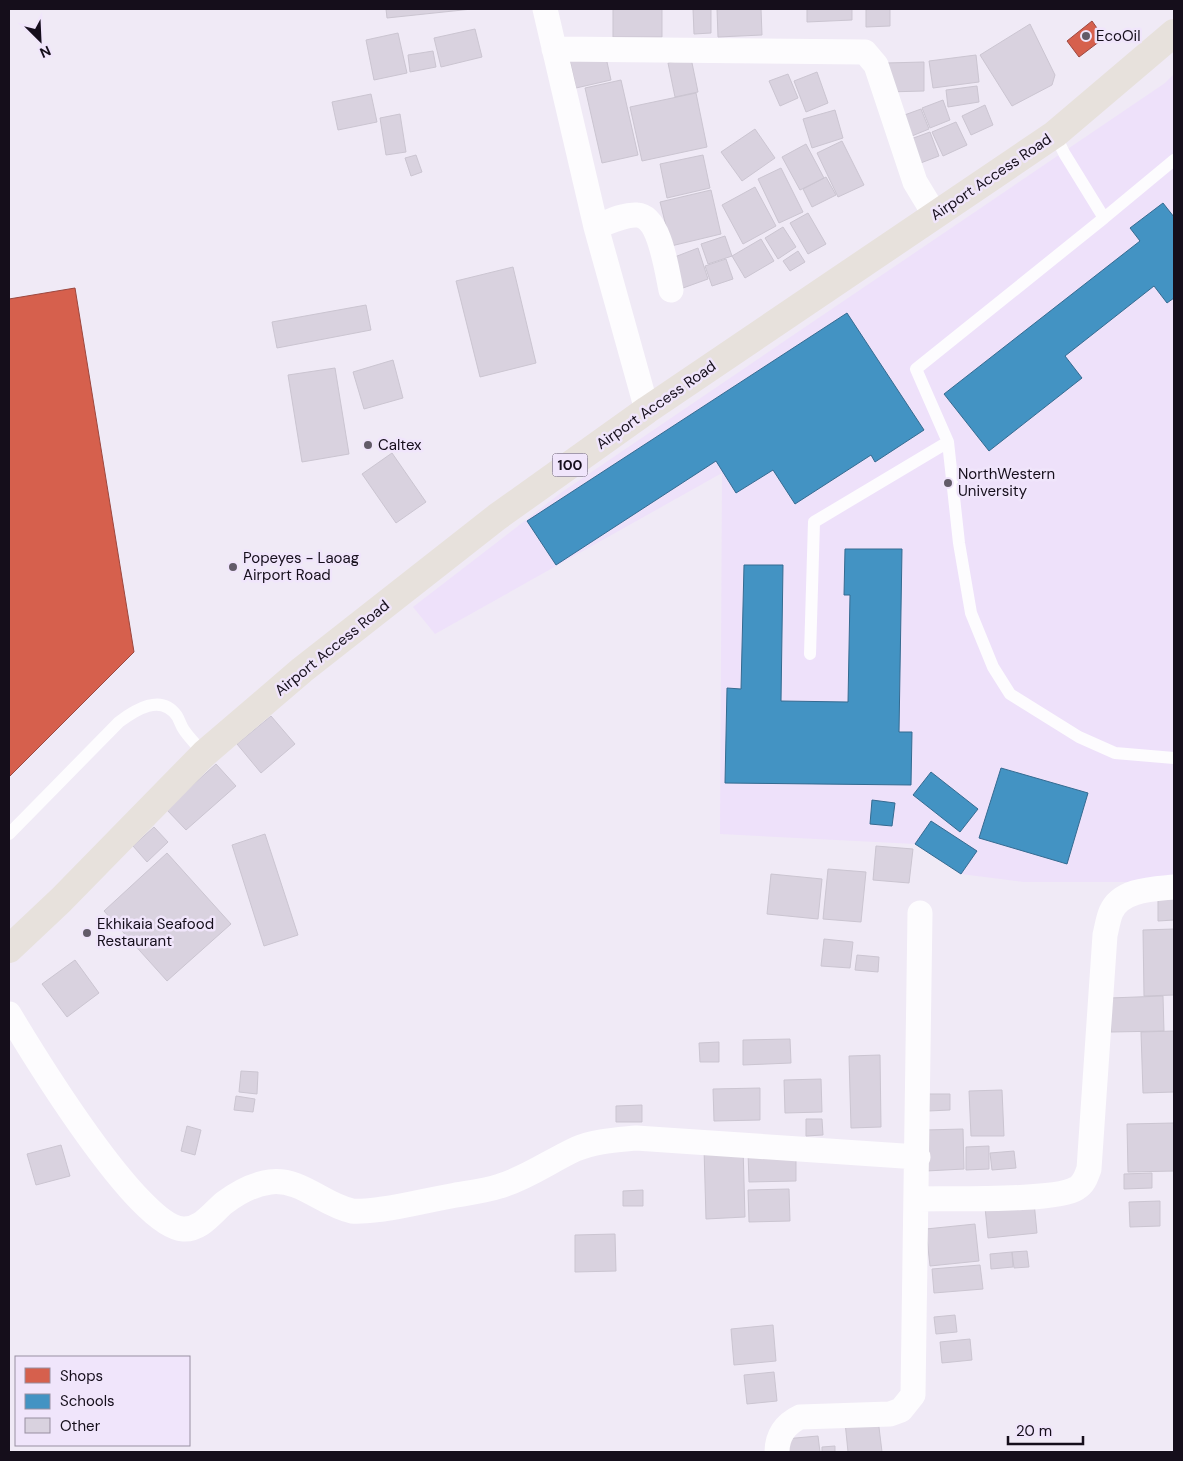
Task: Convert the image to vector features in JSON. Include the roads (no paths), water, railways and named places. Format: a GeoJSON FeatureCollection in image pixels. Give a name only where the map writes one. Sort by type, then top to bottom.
{"type":"FeatureCollection","features":[{"type":"Feature","properties":{"kind":"main road","name":"Airport Access Road"},"geometry":{"type":"LineString","coordinates":[[9,950],[204,754],[302,670],[490,523],[647,410],[1055,134],[1174,33]]}},
{"type":"Feature","properties":{"kind":"street"},"geometry":{"type":"LineString","coordinates":[[545,9],[596,227],[647,410]]}},
{"type":"Feature","properties":{"kind":"street"},"geometry":{"type":"LineString","coordinates":[[554,49],[865,52],[876,65],[915,182],[935,215]]}},
{"type":"Feature","properties":{"kind":"street"},"geometry":{"type":"LineString","coordinates":[[596,227],[625,216],[639,214],[648,219],[658,234],[671,290]]}},
{"type":"Feature","properties":{"kind":"street"},"geometry":{"type":"LineString","coordinates":[[917,1199],[1049,1196],[1077,1188],[1085,1181],[1089,1169],[1105,935],[1112,910],[1124,899],[1141,890],[1174,887]]}},
{"type":"Feature","properties":{"kind":"street"},"geometry":{"type":"LineString","coordinates":[[777,1452],[782,1431],[791,1422],[800,1418],[890,1414],[901,1410],[913,1395],[918,1157],[920,913]]}},
{"type":"Feature","properties":{"kind":"street"},"geometry":{"type":"LineString","coordinates":[[9,1014],[48,1078],[126,1186],[171,1225],[182,1230],[201,1224],[226,1202],[250,1188],[269,1182],[289,1183],[335,1205],[354,1211],[384,1209],[500,1186],[541,1169],[576,1149],[601,1141],[636,1138],[918,1157]]}},
{"type":"Feature","properties":{"kind":"lane"},"geometry":{"type":"LineString","coordinates":[[1055,134],[1064,153],[1104,218]]}},
{"type":"Feature","properties":{"kind":"lane"},"geometry":{"type":"LineString","coordinates":[[1174,160],[916,369],[948,442],[959,543],[970,613],[993,667],[1010,694],[1079,737],[1115,753],[1174,758]]}},
{"type":"Feature","properties":{"kind":"lane"},"geometry":{"type":"LineString","coordinates":[[810,654],[814,522],[948,442]]}},
{"type":"Feature","properties":{"kind":"lane"},"geometry":{"type":"LineString","coordinates":[[9,834],[119,722],[137,709],[153,705],[167,707],[176,716],[183,730],[204,754]]}},
{"type":"Feature","properties":{"kind":"place","name":"EcoOil"},"geometry":{"type":"Point","coordinates":[1086,36]}},
{"type":"Feature","properties":{"kind":"place","name":"Caltex"},"geometry":{"type":"Point","coordinates":[368,445]}},
{"type":"Feature","properties":{"kind":"place","name":"NorthWestern University"},"geometry":{"type":"Point","coordinates":[948,483]}},
{"type":"Feature","properties":{"kind":"place","name":"Popeyes - Laoag Airport Road"},"geometry":{"type":"Point","coordinates":[233,567]}},
{"type":"Feature","properties":{"kind":"place","name":"Ekhikaia Seafood Restaurant"},"geometry":{"type":"Point","coordinates":[87,933]}}]}
